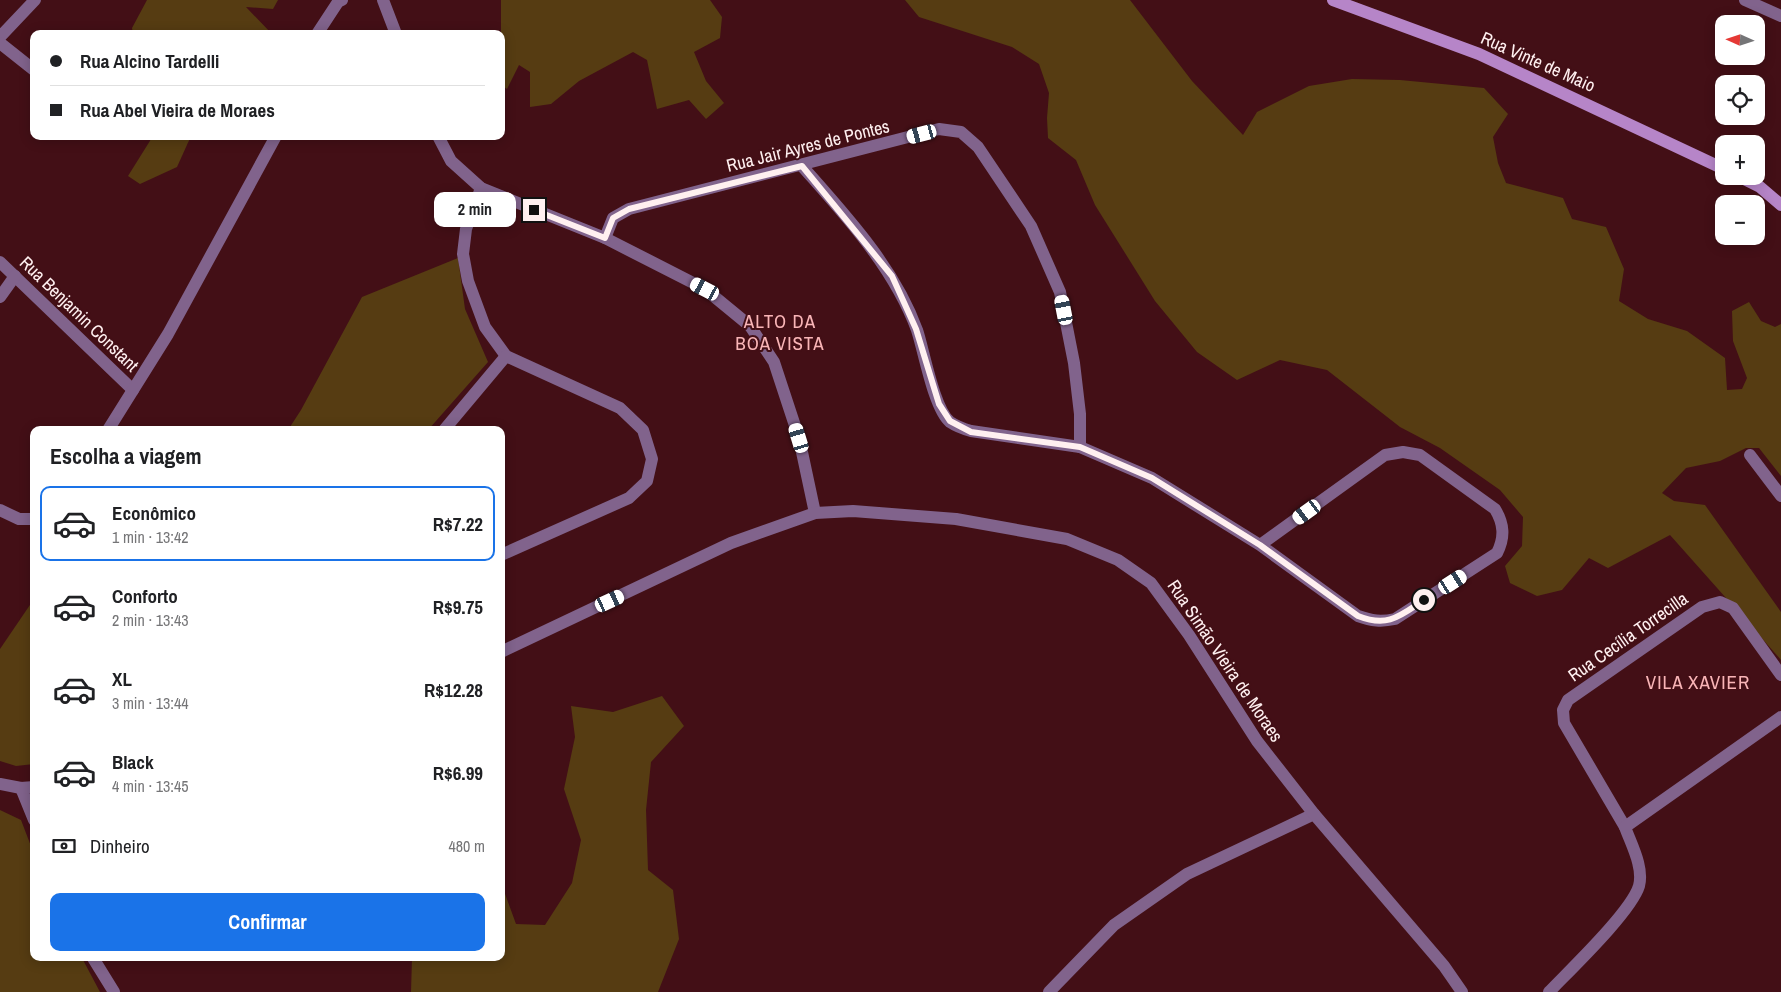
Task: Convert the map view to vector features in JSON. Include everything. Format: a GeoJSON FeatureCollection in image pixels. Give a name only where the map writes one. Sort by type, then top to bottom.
{"type":"FeatureCollection","features":[{"type":"Feature","properties":{"kind":"main road","name":"Rua Vinte de Maio"},"geometry":{"type":"LineString","coordinates":[[1332,0],[1479,54],[1715,165]]}},
{"type":"Feature","properties":{"kind":"main road"},"geometry":{"type":"LineString","coordinates":[[1756,185],[1781,205]]}},
{"type":"Feature","properties":{"kind":"street"},"geometry":{"type":"LineString","coordinates":[[0,37],[35,0]]}},
{"type":"Feature","properties":{"kind":"street"},"geometry":{"type":"LineString","coordinates":[[320,30],[338,2],[342,0]]}},
{"type":"Feature","properties":{"kind":"street"},"geometry":{"type":"LineString","coordinates":[[383,0],[394,30]]}},
{"type":"Feature","properties":{"kind":"street"},"geometry":{"type":"LineString","coordinates":[[1745,0],[1781,16]]}},
{"type":"Feature","properties":{"kind":"street"},"geometry":{"type":"LineString","coordinates":[[0,42],[30,67]]}},
{"type":"Feature","properties":{"kind":"street","name":"Rua Jair Ayres de Pontes"},"geometry":{"type":"LineString","coordinates":[[605,238],[613,218],[629,209],[802,166],[939,129],[956,131],[971,139],[1031,226],[1060,292],[1074,363],[1080,414],[1080,447]]}},
{"type":"Feature","properties":{"kind":"street"},"geometry":{"type":"LineString","coordinates":[[110,426],[168,334],[274,140]]}},
{"type":"Feature","properties":{"kind":"street"},"geometry":{"type":"LineString","coordinates":[[440,140],[451,161],[481,188],[605,238],[705,289],[750,326],[774,362],[799,438],[815,513]]}},
{"type":"Feature","properties":{"kind":"street"},"geometry":{"type":"LineString","coordinates":[[802,166],[892,276],[916,329],[939,404],[950,421],[971,432],[1080,447],[1152,478],[1260,545],[1358,616],[1370,621],[1383,622],[1395,619],[1497,553],[1502,542],[1503,531],[1501,519],[1495,509],[1420,455],[1403,452],[1385,455],[1260,545]]}},
{"type":"Feature","properties":{"kind":"street"},"geometry":{"type":"LineString","coordinates":[[481,188],[466,228],[463,254],[468,281],[485,327],[506,356],[620,408],[643,430],[652,459],[647,481],[629,498],[505,553]]}},
{"type":"Feature","properties":{"kind":"street","name":"Rua Benjamin Constant"},"geometry":{"type":"LineString","coordinates":[[0,262],[133,390]]}},
{"type":"Feature","properties":{"kind":"street"},"geometry":{"type":"LineString","coordinates":[[0,297],[15,276]]}},
{"type":"Feature","properties":{"kind":"street"},"geometry":{"type":"LineString","coordinates":[[447,426],[506,356]]}},
{"type":"Feature","properties":{"kind":"street"},"geometry":{"type":"LineString","coordinates":[[1750,454],[1781,496]]}},
{"type":"Feature","properties":{"kind":"street"},"geometry":{"type":"LineString","coordinates":[[0,510],[19,519],[30,519]]}},
{"type":"Feature","properties":{"kind":"street","name":"Rua Simão Vieira de Moraes"},"geometry":{"type":"LineString","coordinates":[[505,650],[731,543],[815,513],[853,511],[956,519],[1067,539],[1118,560],[1151,583],[1188,635],[1257,741],[1314,814],[1444,966],[1462,992]]}},
{"type":"Feature","properties":{"kind":"street","name":"Rua Cecília Torrecilla"},"geometry":{"type":"LineString","coordinates":[[1624,827],[1564,723],[1563,710],[1568,700],[1702,607],[1720,602],[1733,608],[1781,676]]}},
{"type":"Feature","properties":{"kind":"street"},"geometry":{"type":"LineString","coordinates":[[1549,992],[1629,906],[1639,886],[1638,861],[1624,827],[1781,717]]}},
{"type":"Feature","properties":{"kind":"street"},"geometry":{"type":"LineString","coordinates":[[0,784],[21,788],[30,787]]}},
{"type":"Feature","properties":{"kind":"street"},"geometry":{"type":"LineString","coordinates":[[21,788],[30,810]]}},
{"type":"Feature","properties":{"kind":"street"},"geometry":{"type":"LineString","coordinates":[[1050,992],[1114,925],[1187,874],[1314,814]]}},
{"type":"Feature","properties":{"kind":"street"},"geometry":{"type":"LineString","coordinates":[[95,961],[114,992]]}},
{"type":"Feature","properties":{"kind":"shaded area"},"geometry":{"type":"Polygon","coordinates":[[[147,0],[278,0],[273,9],[246,7],[268,30],[132,30],[147,0]]]}},
{"type":"Feature","properties":{"kind":"shaded area"},"geometry":{"type":"Polygon","coordinates":[[[501,0],[710,0],[722,17],[720,38],[694,52],[706,81],[724,103],[706,119],[689,100],[657,109],[647,60],[633,52],[579,81],[551,104],[530,107],[530,72],[519,65],[507,89],[505,88],[505,30],[501,30],[501,0]]]}},
{"type":"Feature","properties":{"kind":"shaded area"},"geometry":{"type":"Polygon","coordinates":[[[905,0],[1130,0],[1192,81],[1243,135],[1257,112],[1309,86],[1352,79],[1400,80],[1484,88],[1508,114],[1493,137],[1498,163],[1506,183],[1563,198],[1572,219],[1606,227],[1624,269],[1619,301],[1648,319],[1687,331],[1725,358],[1727,390],[1742,389],[1747,378],[1733,341],[1732,311],[1749,302],[1761,321],[1775,327],[1781,324],[1781,476],[1759,448],[1746,448],[1720,461],[1686,468],[1662,493],[1674,501],[1705,505],[1781,612],[1781,660],[1670,535],[1608,568],[1589,558],[1562,590],[1537,596],[1510,583],[1505,566],[1522,546],[1523,517],[1500,490],[1440,448],[1400,427],[1327,370],[1280,360],[1237,380],[1197,352],[1155,301],[1095,205],[1076,160],[1048,138],[1049,93],[1039,64],[1012,47],[919,17],[905,0]]]}},
{"type":"Feature","properties":{"kind":"shaded area"},"geometry":{"type":"Polygon","coordinates":[[[150,140],[189,140],[177,167],[140,184],[128,176],[150,140]]]}},
{"type":"Feature","properties":{"kind":"shaded area"},"geometry":{"type":"Polygon","coordinates":[[[458,258],[465,309],[488,362],[432,426],[291,426],[301,410],[362,297],[458,258]]]}},
{"type":"Feature","properties":{"kind":"shaded area"},"geometry":{"type":"Polygon","coordinates":[[[30,605],[30,764],[16,766],[0,761],[0,649],[30,605]]]}},
{"type":"Feature","properties":{"kind":"shaded area"},"geometry":{"type":"Polygon","coordinates":[[[662,696],[684,726],[651,762],[646,810],[648,870],[673,890],[679,939],[658,992],[411,992],[412,961],[505,961],[505,894],[516,924],[545,925],[572,883],[581,840],[564,789],[575,737],[571,706],[613,712],[662,696]]]}},
{"type":"Feature","properties":{"kind":"shaded area"},"geometry":{"type":"Polygon","coordinates":[[[0,810],[21,820],[30,844],[30,961],[84,961],[100,992],[0,992],[0,810]]]}},
{"type":"Feature","properties":{"kind":"district","name":"ALTO DA BOA VISTA"},"geometry":{"type":"Point","coordinates":[780,332]}},
{"type":"Feature","properties":{"kind":"district","name":"VILA XAVIER"},"geometry":{"type":"Point","coordinates":[1698,682]}},
{"type":"Feature","properties":{"kind":"route"},"geometry":{"type":"LineString","coordinates":[[534,210],[605,238],[608,226],[620,212],[802,166],[845,216],[892,276],[916,329],[939,404],[950,421],[971,432],[1080,447],[1152,478],[1260,545],[1358,616],[1370,621],[1383,622],[1395,619],[1424,600]]}}]}
